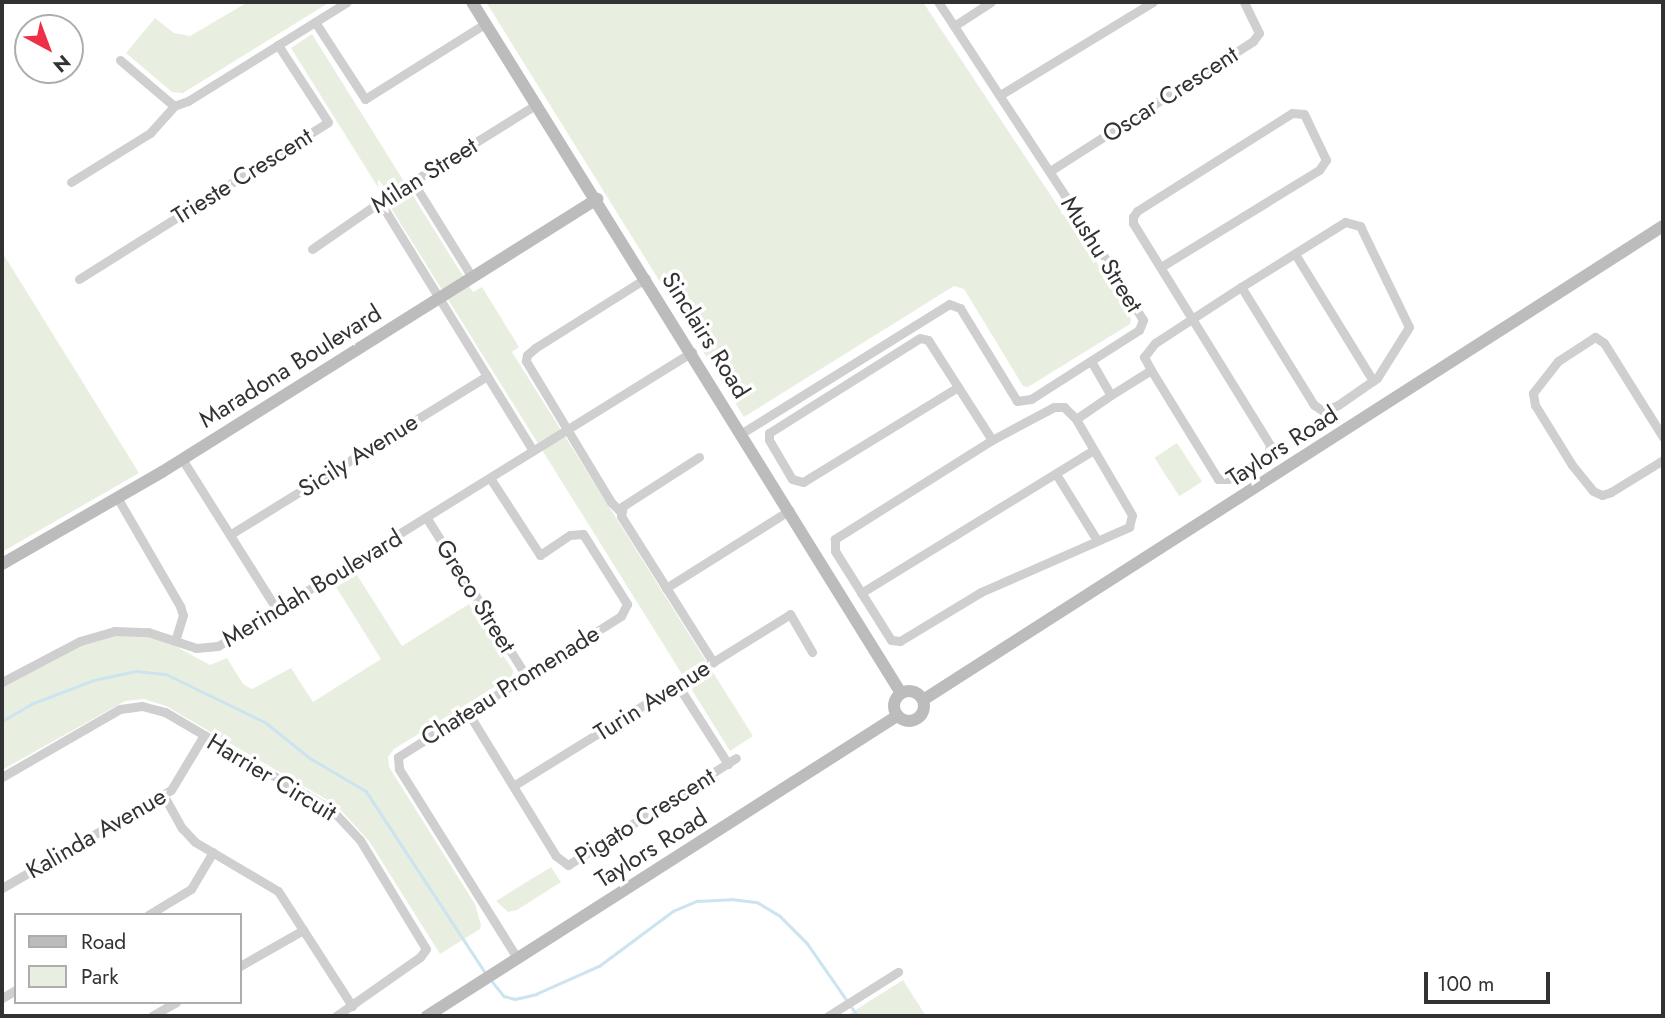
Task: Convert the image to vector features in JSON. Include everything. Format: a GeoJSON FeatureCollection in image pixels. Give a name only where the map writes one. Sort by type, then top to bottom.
{"type":"FeatureCollection","features":[{"type":"Feature","properties":{"kind":"street"},"geometry":{"type":"LineString","coordinates":[[71,182],[150,133],[174,106],[188,101],[347,2]]}},
{"type":"Feature","properties":{"kind":"street","name":"Sinclairs Road"},"geometry":{"type":"LineString","coordinates":[[472,2],[692,352],[901,693]]}},
{"type":"Feature","properties":{"kind":"street","name":"Mushu Street"},"geometry":{"type":"LineString","coordinates":[[742,433],[949,304],[960,308],[1017,401],[1031,399],[1139,330],[1143,320],[1050,171],[937,2]]}},
{"type":"Feature","properties":{"kind":"street"},"geometry":{"type":"LineString","coordinates":[[954,26],[991,2]]}},
{"type":"Feature","properties":{"kind":"street"},"geometry":{"type":"LineString","coordinates":[[1000,95],[1153,2]]}},
{"type":"Feature","properties":{"kind":"street","name":"Oscar Crescent"},"geometry":{"type":"LineString","coordinates":[[1050,171],[1253,41],[1259,33],[1244,2]]}},
{"type":"Feature","properties":{"kind":"street"},"geometry":{"type":"LineString","coordinates":[[315,22],[365,99],[486,23]]}},
{"type":"Feature","properties":{"kind":"street","name":"Trieste Crescent"},"geometry":{"type":"LineString","coordinates":[[79,279],[328,122],[278,45]]}},
{"type":"Feature","properties":{"kind":"street"},"geometry":{"type":"LineString","coordinates":[[120,60],[174,106]]}},
{"type":"Feature","properties":{"kind":"street","name":"Milan Street"},"geometry":{"type":"LineString","coordinates":[[312,249],[380,202],[537,104]]}},
{"type":"Feature","properties":{"kind":"street"},"geometry":{"type":"LineString","coordinates":[[1161,267],[1319,170],[1326,160],[1304,114],[1292,113],[1137,211],[1133,223],[1192,320],[1270,445],[1268,454],[1227,479],[1218,479],[1151,370],[1144,357],[1146,350],[1192,320],[1241,287],[1345,222],[1360,226],[1409,327],[1373,381],[1338,405],[1323,411],[1314,405],[1241,287]]}},
{"type":"Feature","properties":{"kind":"street"},"geometry":{"type":"LineString","coordinates":[[413,182],[472,277]]}},
{"type":"Feature","properties":{"kind":"street","name":"Maradona Boulevard"},"geometry":{"type":"LineString","coordinates":[[2,564],[118,499],[597,200]]}},
{"type":"Feature","properties":{"kind":"street"},"geometry":{"type":"LineString","coordinates":[[380,202],[533,451]]}},
{"type":"Feature","properties":{"kind":"street","name":"Taylors Road"},"geometry":{"type":"LineString","coordinates":[[923,700],[1663,226]]}},
{"type":"Feature","properties":{"kind":"street"},"geometry":{"type":"LineString","coordinates":[[1295,254],[1373,381]]}},
{"type":"Feature","properties":{"kind":"street"},"geometry":{"type":"LineString","coordinates":[[646,278],[527,355],[526,361],[611,502],[620,511],[713,662]]}},
{"type":"Feature","properties":{"kind":"street"},"geometry":{"type":"LineString","coordinates":[[1663,437],[1604,343],[1595,337],[1558,361],[1533,393],[1535,405],[1572,465],[1593,491],[1602,495],[1611,492],[1663,460]]}},
{"type":"Feature","properties":{"kind":"street"},"geometry":{"type":"LineString","coordinates":[[958,387],[803,482],[792,479],[769,440],[769,433],[920,338],[928,341],[958,387],[992,440]]}},
{"type":"Feature","properties":{"kind":"street","name":"Merindah Boulevard"},"geometry":{"type":"LineString","coordinates":[[2,682],[57,651],[98,634],[132,630],[196,648],[210,649],[692,352]]}},
{"type":"Feature","properties":{"kind":"street"},"geometry":{"type":"LineString","coordinates":[[1091,361],[1111,395]]}},
{"type":"Feature","properties":{"kind":"street"},"geometry":{"type":"LineString","coordinates":[[1076,419],[1151,370]]}},
{"type":"Feature","properties":{"kind":"street","name":"Sicily Avenue"},"geometry":{"type":"LineString","coordinates":[[231,534],[487,376]]}},
{"type":"Feature","properties":{"kind":"street"},"geometry":{"type":"LineString","coordinates":[[1059,405],[1069,410],[1076,419],[1133,520],[1125,530],[969,598],[900,641],[891,639],[835,551],[835,539],[992,440],[1059,405]]}},
{"type":"Feature","properties":{"kind":"street"},"geometry":{"type":"LineString","coordinates":[[861,593],[1092,451]]}},
{"type":"Feature","properties":{"kind":"street"},"geometry":{"type":"LineString","coordinates":[[620,511],[623,506],[699,457]]}},
{"type":"Feature","properties":{"kind":"street"},"geometry":{"type":"LineString","coordinates":[[182,459],[277,610]]}},
{"type":"Feature","properties":{"kind":"street"},"geometry":{"type":"LineString","coordinates":[[1056,474],[1097,540]]}},
{"type":"Feature","properties":{"kind":"street","name":"Chateau Promenade"},"geometry":{"type":"LineString","coordinates":[[490,478],[540,555],[570,536],[583,534],[627,604],[621,616],[405,750],[397,763],[517,958]]}},
{"type":"Feature","properties":{"kind":"street"},"geometry":{"type":"LineString","coordinates":[[118,499],[180,606],[183,615],[175,640]]}},
{"type":"Feature","properties":{"kind":"street"},"geometry":{"type":"LineString","coordinates":[[666,588],[790,510]]}},
{"type":"Feature","properties":{"kind":"street","name":"Greco Street"},"geometry":{"type":"LineString","coordinates":[[426,517],[525,674]]}},
{"type":"Feature","properties":{"kind":"street","name":"Turin Avenue"},"geometry":{"type":"LineString","coordinates":[[513,786],[790,614],[812,652]]}},
{"type":"Feature","properties":{"kind":"street","name":"Pigato Crescent"},"geometry":{"type":"LineString","coordinates":[[467,711],[560,860],[568,865],[732,761],[677,684]]}},
{"type":"Feature","properties":{"kind":"street"},"geometry":{"type":"LineString","coordinates":[[911,691],[923,700],[924,709],[916,720],[906,721],[897,716],[893,706],[901,693],[911,691]]}},
{"type":"Feature","properties":{"kind":"street","name":"Harrier Circuit"},"geometry":{"type":"LineString","coordinates":[[2,777],[131,706],[153,708],[318,800],[343,819],[360,840],[426,949],[423,955],[336,1016]]}},
{"type":"Feature","properties":{"kind":"street","name":"Taylors Road"},"geometry":{"type":"LineString","coordinates":[[427,1016],[897,716]]}},
{"type":"Feature","properties":{"kind":"street","name":"Kalinda Avenue"},"geometry":{"type":"LineString","coordinates":[[2,888],[164,796],[176,785],[204,735]]}},
{"type":"Feature","properties":{"kind":"street"},"geometry":{"type":"LineString","coordinates":[[164,796],[186,833],[272,886],[352,1006]]}},
{"type":"Feature","properties":{"kind":"street"},"geometry":{"type":"LineString","coordinates":[[151,913],[191,889],[213,852]]}},
{"type":"Feature","properties":{"kind":"street"},"geometry":{"type":"LineString","coordinates":[[242,965],[303,930]]}},
{"type":"Feature","properties":{"kind":"street"},"geometry":{"type":"LineString","coordinates":[[828,1016],[898,972]]}},
{"type":"Feature","properties":{"kind":"street"},"geometry":{"type":"LineString","coordinates":[[152,1016],[173,1004]]}},
{"type":"Feature","properties":{"kind":"green space"},"geometry":{"type":"Polygon","coordinates":[[[248,2],[330,2],[183,93],[172,92],[126,53],[155,18],[174,33],[190,36],[248,2]]]}},
{"type":"Feature","properties":{"kind":"green space"},"geometry":{"type":"Polygon","coordinates":[[[486,2],[923,2],[1065,217],[1068,215],[1131,319],[1130,324],[1028,387],[1023,386],[964,289],[954,286],[744,417],[486,2]]]}},
{"type":"Feature","properties":{"kind":"green space"},"geometry":{"type":"Polygon","coordinates":[[[312,34],[473,292],[482,287],[519,347],[512,352],[753,736],[730,751],[291,48],[312,34]]]}},
{"type":"Feature","properties":{"kind":"green space"},"geometry":{"type":"Polygon","coordinates":[[[2,252],[139,473],[2,552],[2,252]]]}},
{"type":"Feature","properties":{"kind":"green space"},"geometry":{"type":"Polygon","coordinates":[[[1177,443],[1202,482],[1179,496],[1154,458],[1177,443]]]}},
{"type":"Feature","properties":{"kind":"green space"},"geometry":{"type":"Polygon","coordinates":[[[357,575],[402,646],[469,604],[513,670],[512,676],[394,749],[388,757],[389,767],[475,904],[481,925],[480,929],[440,954],[369,841],[336,805],[166,706],[144,699],[125,701],[2,770],[2,687],[75,646],[114,635],[147,636],[170,643],[210,665],[227,658],[243,684],[252,689],[291,668],[313,702],[381,659],[336,587],[357,575]]]}},
{"type":"Feature","properties":{"kind":"green space"},"geometry":{"type":"Polygon","coordinates":[[[551,867],[561,882],[517,910],[508,912],[496,901],[551,867]]]}},
{"type":"Feature","properties":{"kind":"green space"},"geometry":{"type":"Polygon","coordinates":[[[903,980],[926,1016],[846,1016],[903,980]]]}},
{"type":"Feature","properties":{"kind":"waterway"},"geometry":{"type":"LineString","coordinates":[[2,721],[31,704],[94,680],[136,671],[166,674],[265,722],[310,758],[366,791],[485,972]]}},
{"type":"Feature","properties":{"kind":"waterway"},"geometry":{"type":"LineString","coordinates":[[491,980],[504,996],[515,999],[536,994],[599,966],[673,911],[697,901],[731,899],[757,902],[780,916],[807,943],[858,1016]]}}]}
